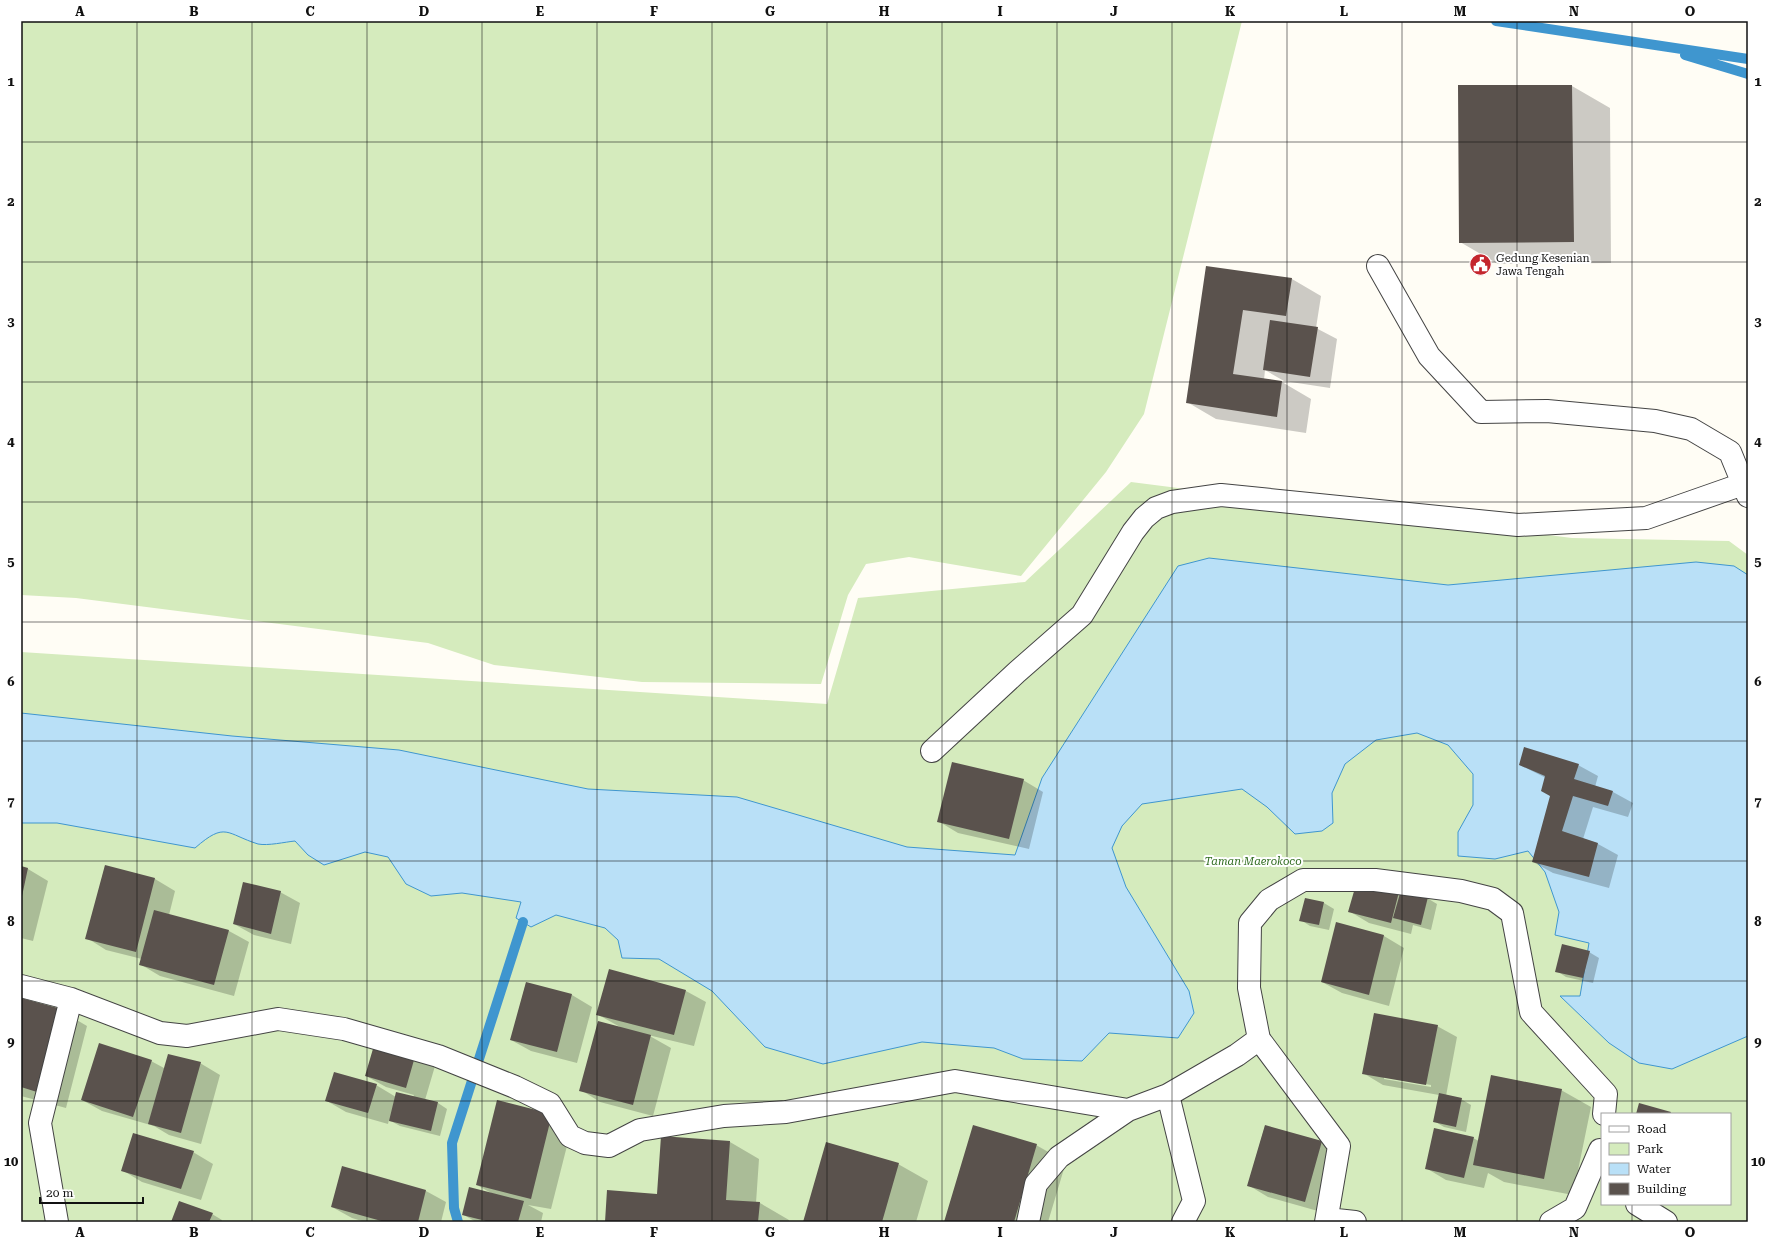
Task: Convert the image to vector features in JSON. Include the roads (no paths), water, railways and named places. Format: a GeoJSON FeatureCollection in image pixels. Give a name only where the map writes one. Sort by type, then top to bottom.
{"type":"FeatureCollection","features":[{"type":"Feature","properties":{"kind":"lane"},"geometry":{"type":"LineString","coordinates":[[932,751],[1016,672],[1082,615],[1133,532],[1144,518],[1156,508],[1172,502],[1221,495],[1518,525],[1646,518],[1745,490],[1730,452],[1691,429],[1655,421],[1546,411],[1481,412],[1429,356],[1378,266]]}},
{"type":"Feature","properties":{"kind":"lane"},"geometry":{"type":"LineString","coordinates":[[1355,1222],[1327,1221],[1339,1146],[1259,1039],[1249,988],[1250,923],[1269,900],[1303,880],[1375,880],[1461,891],[1493,899],[1512,913],[1532,1012],[1606,1094],[1604,1113]]}},
{"type":"Feature","properties":{"kind":"lane"},"geometry":{"type":"LineString","coordinates":[[21,986],[71,999],[160,1033],[187,1036],[278,1019],[344,1029],[438,1056],[515,1087],[550,1104],[570,1136],[585,1142],[609,1146],[640,1130],[724,1116],[786,1112],[955,1081],[1128,1110]]}},
{"type":"Feature","properties":{"kind":"lane"},"geometry":{"type":"LineString","coordinates":[[56,1222],[40,1123],[71,999]]}},
{"type":"Feature","properties":{"kind":"lane"},"geometry":{"type":"LineString","coordinates":[[1028,1222],[1036,1184],[1059,1157],[1128,1110],[1168,1095],[1237,1055],[1259,1039]]}},
{"type":"Feature","properties":{"kind":"lane"},"geometry":{"type":"LineString","coordinates":[[1168,1095],[1194,1201],[1183,1222]]}},
{"type":"Feature","properties":{"kind":"lane"},"geometry":{"type":"LineString","coordinates":[[1551,1222],[1575,1208],[1601,1146]]}},
{"type":"Feature","properties":{"kind":"lane"},"geometry":{"type":"LineString","coordinates":[[1638,1205],[1666,1222]]}},
{"type":"Feature","properties":{"kind":"water"},"geometry":{"type":"Polygon","coordinates":[[[1209,558],[1448,585],[1696,562],[1734,566],[1748,575],[1748,1036],[1672,1069],[1639,1063],[1609,1043],[1560,996],[1580,996],[1589,943],[1555,935],[1559,912],[1545,872],[1528,851],[1495,859],[1458,856],[1458,832],[1473,805],[1473,774],[1448,745],[1417,733],[1376,740],[1345,764],[1332,793],[1333,823],[1322,831],[1295,834],[1267,807],[1242,789],[1142,804],[1122,826],[1112,848],[1126,887],[1189,991],[1194,1013],[1178,1038],[1109,1033],[1082,1061],[1023,1059],[994,1048],[922,1042],[823,1064],[765,1047],[712,991],[659,959],[622,958],[618,940],[605,928],[556,915],[531,927],[516,918],[521,902],[462,893],[431,896],[406,884],[388,857],[365,852],[324,865],[308,855],[295,841],[258,844],[226,832],[220,832],[205,840],[195,848],[57,823],[21,823],[21,713],[232,736],[399,750],[588,789],[737,797],[907,847],[1015,855],[1042,778],[1178,566],[1209,558]]]}},
{"type":"Feature","properties":{"kind":"waterway"},"geometry":{"type":"LineString","coordinates":[[1496,21],[1748,59]]}},
{"type":"Feature","properties":{"kind":"waterway"},"geometry":{"type":"LineString","coordinates":[[1685,55],[1748,74]]}},
{"type":"Feature","properties":{"kind":"waterway"},"geometry":{"type":"LineString","coordinates":[[458,1222],[454,1208],[452,1143],[523,922]]}},
{"type":"Feature","properties":{"kind":"place","name":"Gedung Kesenian Jawa Tengah"},"geometry":{"type":"Point","coordinates":[1480,264]}},
{"type":"Feature","properties":{"kind":"park label","name":"Taman Maerokoco"},"geometry":{"type":"Point","coordinates":[1253,861]}}]}
